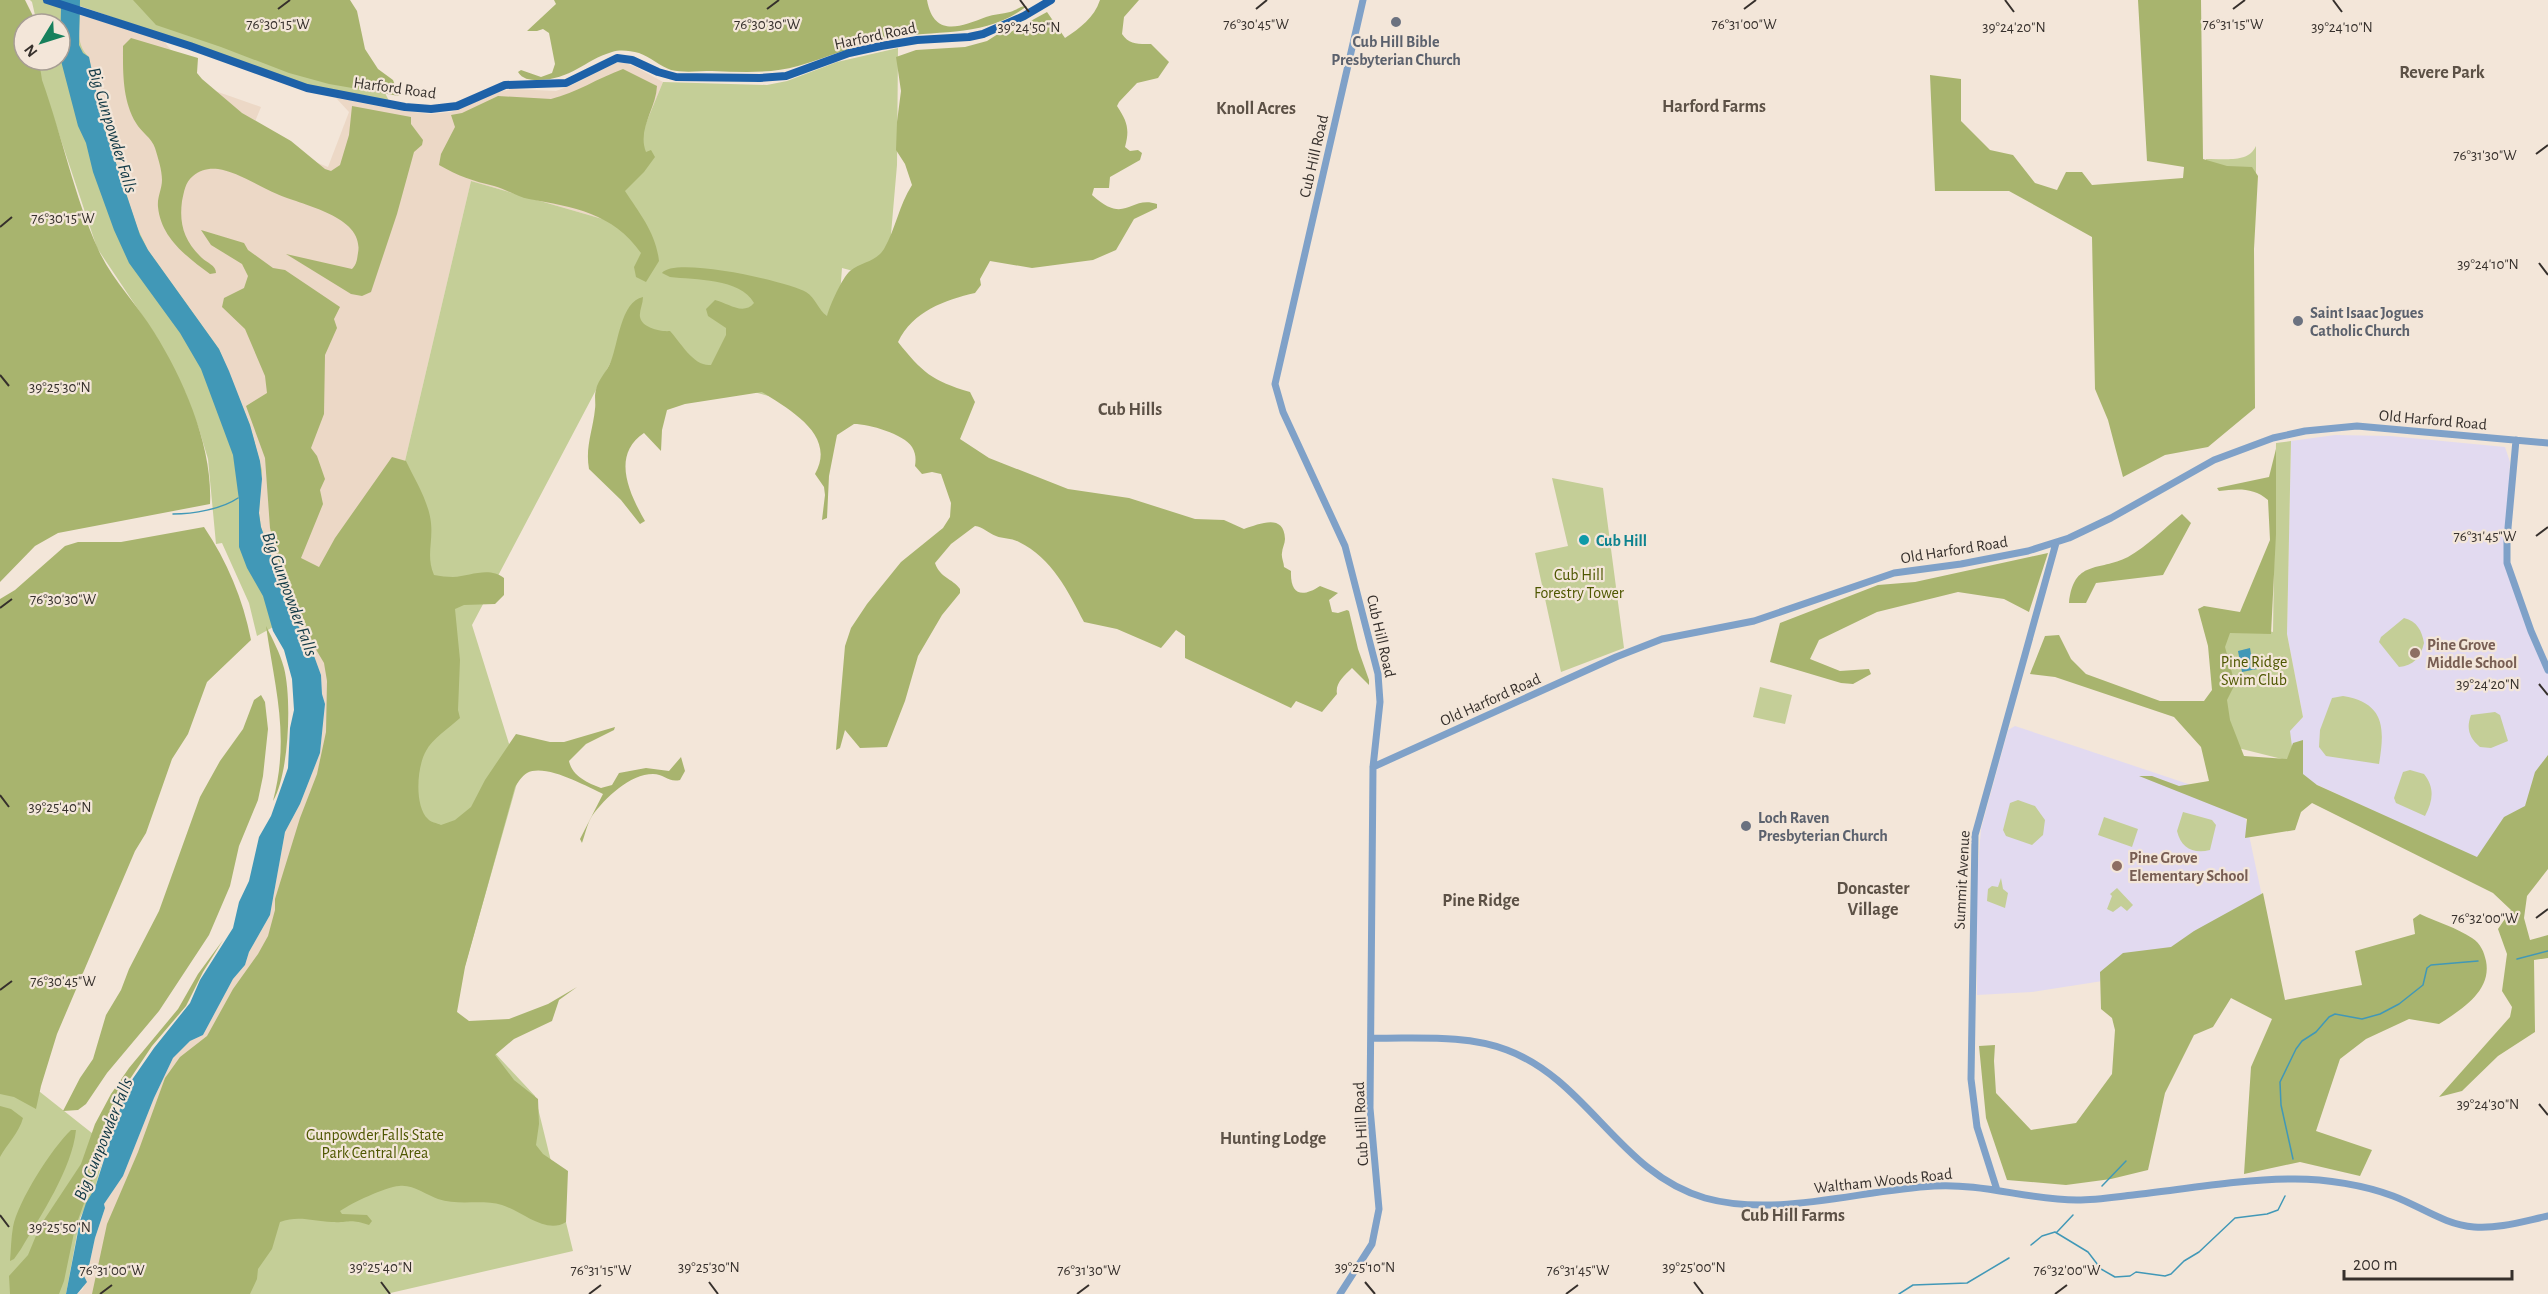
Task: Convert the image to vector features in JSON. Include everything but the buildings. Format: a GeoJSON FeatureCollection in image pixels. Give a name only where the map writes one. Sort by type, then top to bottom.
{"type":"FeatureCollection","features":[{"type":"Feature","properties":{"kind":"main road","name":"Harford Road"},"geometry":{"type":"LineString","coordinates":[[50,1],[190,46],[307,88],[405,107],[431,109],[457,106],[505,85],[566,83],[617,58],[632,60],[658,72],[676,77],[786,76],[849,53],[881,46],[983,34],[1024,16],[1051,0]]}},
{"type":"Feature","properties":{"kind":"street","name":"Cub Hill Road"},"geometry":{"type":"LineString","coordinates":[[1340,1294],[1367,1253],[1378,1220],[1379,1196],[1371,1123],[1371,1038],[1373,767],[1380,702],[1379,683],[1351,565],[1341,536],[1283,412],[1275,384],[1363,0]]}},
{"type":"Feature","properties":{"kind":"street","name":"Old Harford Road"},"geometry":{"type":"LineString","coordinates":[[1373,767],[1652,642],[1754,621],[1894,573],[1961,564],[2056,543],[2104,522],[2226,454],[2284,435],[2357,426],[2548,443]]}},
{"type":"Feature","properties":{"kind":"street"},"geometry":{"type":"LineString","coordinates":[[2516,440],[2507,563],[2548,670]]}},
{"type":"Feature","properties":{"kind":"street","name":"Summit Avenue"},"geometry":{"type":"LineString","coordinates":[[1997,1190],[1977,1127],[1971,1079],[1975,835],[2056,543]]}},
{"type":"Feature","properties":{"kind":"street","name":"Waltham Woods Road"},"geometry":{"type":"LineString","coordinates":[[1371,1038],[1459,1040],[1493,1046],[1523,1057],[1560,1082],[1621,1145],[1655,1174],[1690,1193],[1716,1201],[1748,1205],[1779,1204],[1945,1186],[1997,1190],[2037,1198],[2080,1200],[2257,1181],[2302,1179],[2382,1192],[2464,1226],[2495,1226],[2548,1215]]}},
{"type":"Feature","properties":{"kind":"shaded area"},"geometry":{"type":"Polygon","coordinates":[[[80,15],[163,40],[198,85],[261,107],[249,136],[328,167],[349,112],[336,98],[430,114],[451,112],[498,92],[512,89],[556,91],[615,63],[625,63],[636,67],[663,82],[606,220],[471,181],[273,1021],[113,1294],[77,1294],[83,1289],[85,1280],[82,1272],[89,1266],[105,1208],[104,1204],[123,1176],[154,1098],[173,1058],[190,1041],[203,1035],[233,979],[245,965],[249,952],[270,915],[285,832],[300,804],[320,753],[325,705],[321,675],[313,653],[293,616],[261,527],[259,513],[262,479],[260,461],[250,425],[219,349],[148,250],[137,227],[101,117],[89,57],[79,46],[80,15]]]}},
{"type":"Feature","properties":{"kind":"shaded area","name":"Pine Grove Middle School"},"geometry":{"type":"Polygon","coordinates":[[[2335,435],[2390,436],[2505,447],[2510,462],[2506,559],[2548,671],[2548,865],[2532,884],[2296,775],[2289,731],[2303,717],[2287,634],[2291,441],[2335,435]]]}},
{"type":"Feature","properties":{"kind":"shaded area","name":"Pine Grove Elementary School"},"geometry":{"type":"Polygon","coordinates":[[[2015,726],[2242,802],[2266,915],[2109,980],[2032,992],[1977,995],[1977,879],[1981,829],[2008,730],[2015,726]]]}},
{"type":"Feature","properties":{"kind":"green space"},"geometry":{"type":"Polygon","coordinates":[[[0,0],[25,0],[31,12],[12,12],[12,72],[41,72],[75,187],[98,249],[110,271],[154,332],[186,392],[202,437],[207,460],[210,504],[58,533],[35,546],[0,582],[0,0]]]}},
{"type":"Feature","properties":{"kind":"green space"},"geometry":{"type":"Polygon","coordinates":[[[30,0],[339,0],[389,101],[311,86],[80,6],[81,46],[89,57],[101,117],[137,227],[148,250],[219,349],[250,425],[262,470],[259,513],[261,527],[293,616],[257,636],[249,603],[222,543],[216,544],[208,459],[185,392],[156,336],[97,248],[41,80],[40,72],[72,72],[72,12],[34,12],[30,0]]]}},
{"type":"Feature","properties":{"kind":"green space"},"geometry":{"type":"Polygon","coordinates":[[[133,0],[350,0],[357,11],[365,49],[378,69],[393,80],[399,96],[329,84],[289,73],[156,25],[133,0]]]}},
{"type":"Feature","properties":{"kind":"green space"},"geometry":{"type":"Polygon","coordinates":[[[554,0],[927,0],[930,12],[936,20],[942,25],[949,26],[967,24],[1027,6],[994,24],[961,31],[889,38],[798,66],[777,70],[676,71],[639,53],[622,50],[602,55],[560,77],[526,79],[518,72],[521,70],[541,77],[552,73],[555,64],[549,33],[543,29],[527,31],[556,4],[554,0]]]}},
{"type":"Feature","properties":{"kind":"green space"},"geometry":{"type":"Polygon","coordinates":[[[1100,0],[1139,0],[1124,17],[1122,34],[1131,42],[1151,44],[1169,62],[1158,78],[1137,83],[1117,106],[1127,125],[1125,147],[1130,151],[1138,150],[1142,153],[1140,160],[1110,177],[1109,188],[1094,188],[1092,195],[1103,204],[1113,208],[1127,208],[1148,202],[1157,204],[1157,208],[1134,219],[1116,250],[1093,260],[1032,268],[990,261],[980,279],[981,285],[975,293],[931,308],[912,322],[898,342],[929,374],[946,384],[970,392],[975,402],[960,439],[989,458],[1068,489],[1129,498],[1195,519],[1224,520],[1244,529],[1270,522],[1276,523],[1284,531],[1282,555],[1284,567],[1291,571],[1295,589],[1303,593],[1320,586],[1338,593],[1329,600],[1332,612],[1349,611],[1369,685],[1352,668],[1341,680],[1337,686],[1337,694],[1322,712],[1296,701],[1291,708],[1185,658],[1185,636],[1176,630],[1161,648],[1117,629],[1084,622],[1058,576],[1041,557],[1016,541],[996,536],[975,526],[951,544],[935,563],[940,572],[960,589],[960,593],[942,615],[918,656],[905,701],[887,747],[860,748],[845,730],[840,748],[836,750],[845,646],[851,628],[901,562],[943,528],[950,517],[951,503],[941,474],[932,472],[922,474],[915,466],[912,447],[902,438],[877,428],[854,424],[837,435],[829,476],[827,518],[822,520],[824,487],[815,474],[820,460],[820,447],[807,425],[797,416],[762,392],[685,404],[667,410],[662,430],[661,451],[644,433],[634,442],[628,452],[626,475],[633,499],[645,521],[640,524],[621,500],[589,469],[589,446],[597,386],[611,361],[625,315],[636,300],[643,297],[640,315],[644,324],[657,330],[670,331],[693,358],[705,365],[711,365],[726,335],[726,328],[708,316],[706,309],[715,300],[740,309],[750,307],[754,303],[747,295],[728,285],[670,277],[662,273],[671,268],[687,267],[731,272],[795,287],[806,292],[827,316],[847,274],[877,257],[884,249],[912,185],[905,164],[896,150],[901,91],[896,57],[916,50],[965,47],[987,41],[998,34],[1007,34],[1047,12],[1065,38],[1090,17],[1100,0]]]}},
{"type":"Feature","properties":{"kind":"green space"},"geometry":{"type":"Polygon","coordinates":[[[2138,0],[2201,0],[2203,159],[2227,166],[2252,167],[2258,176],[2254,249],[2255,408],[2208,447],[2165,455],[2123,477],[2108,420],[2095,389],[2092,237],[2009,191],[1935,191],[1930,75],[1961,79],[1961,121],[1990,150],[2013,155],[2035,183],[2057,190],[2066,172],[2082,172],[2092,185],[2183,178],[2184,167],[2147,161],[2138,0]]]}},
{"type":"Feature","properties":{"kind":"green space"},"geometry":{"type":"Polygon","coordinates":[[[131,38],[198,58],[197,73],[242,113],[291,141],[325,169],[331,171],[340,165],[349,135],[352,106],[411,117],[411,124],[423,140],[422,145],[414,152],[397,214],[371,292],[362,296],[351,294],[286,254],[352,269],[357,259],[358,240],[352,230],[342,221],[225,170],[208,169],[193,176],[185,187],[181,209],[182,225],[187,239],[196,252],[215,268],[216,273],[210,274],[176,246],[160,218],[158,203],[162,176],[155,148],[136,123],[128,105],[123,75],[123,46],[131,38]]]}},
{"type":"Feature","properties":{"kind":"green space","name":"Gunpowder Falls State Park Central Area"},"geometry":{"type":"Polygon","coordinates":[[[898,48],[897,165],[887,280],[842,268],[831,413],[615,354],[472,625],[519,776],[453,1008],[535,1096],[573,1251],[386,1294],[113,1294],[273,1021],[471,181],[606,220],[663,82],[767,85],[787,81],[837,62],[898,48]]]}},
{"type":"Feature","properties":{"kind":"green space"},"geometry":{"type":"Polygon","coordinates":[[[623,69],[657,86],[644,135],[646,152],[651,150],[655,157],[625,191],[647,224],[655,241],[659,261],[646,282],[636,277],[634,267],[641,253],[618,229],[605,220],[576,209],[520,197],[498,187],[466,178],[439,165],[441,154],[455,127],[451,115],[462,113],[498,96],[551,99],[623,69]]]}},
{"type":"Feature","properties":{"kind":"green space"},"geometry":{"type":"Polygon","coordinates":[[[2256,146],[2256,181],[2206,184],[2206,159],[2241,158],[2252,152],[2256,146]]]}},
{"type":"Feature","properties":{"kind":"green space"},"geometry":{"type":"Polygon","coordinates":[[[201,230],[244,243],[248,250],[273,268],[285,270],[340,307],[334,319],[337,328],[325,355],[324,414],[311,448],[317,456],[325,479],[320,490],[323,504],[301,558],[319,567],[335,538],[392,457],[406,461],[428,507],[431,523],[430,562],[434,575],[453,577],[486,572],[498,574],[504,578],[504,595],[495,604],[464,605],[455,609],[460,660],[458,710],[460,718],[432,742],[423,758],[418,786],[421,805],[428,819],[441,825],[455,820],[471,807],[485,780],[516,734],[550,742],[564,742],[615,727],[614,730],[586,744],[569,761],[577,775],[601,788],[612,785],[619,773],[646,768],[669,771],[681,757],[685,771],[680,780],[657,774],[644,775],[619,788],[592,816],[582,843],[580,839],[603,794],[554,773],[535,771],[523,776],[515,787],[465,967],[457,1012],[469,1021],[509,1019],[548,1004],[577,987],[559,1000],[552,1021],[514,1039],[495,1055],[514,1080],[538,1099],[539,1124],[536,1145],[543,1154],[568,1171],[566,1222],[550,1226],[534,1221],[502,1205],[446,1201],[414,1188],[399,1186],[369,1196],[340,1211],[342,1214],[367,1215],[372,1221],[369,1225],[353,1221],[299,1219],[280,1222],[272,1249],[258,1269],[257,1279],[250,1294],[92,1294],[107,1224],[138,1152],[165,1078],[180,1057],[207,1036],[233,989],[268,936],[275,910],[275,899],[300,818],[317,774],[326,732],[327,681],[324,663],[308,636],[279,563],[270,528],[265,458],[246,406],[267,393],[265,376],[245,329],[222,307],[224,298],[244,288],[248,276],[242,264],[211,245],[201,230]]]}},
{"type":"Feature","properties":{"kind":"green space","name":"Pine Ridge Swim Club"},"geometry":{"type":"Polygon","coordinates":[[[2291,441],[2287,634],[2303,717],[2290,731],[2294,762],[2230,746],[2202,615],[2273,632],[2276,443],[2291,441]]]}},
{"type":"Feature","properties":{"kind":"green space"},"geometry":{"type":"Polygon","coordinates":[[[2276,449],[2276,534],[2271,634],[2230,633],[2225,647],[2235,684],[2227,700],[2230,720],[2244,756],[2287,759],[2293,743],[2303,740],[2303,774],[2317,785],[2477,857],[2504,817],[2525,806],[2535,772],[2548,755],[2548,869],[2527,896],[2524,918],[2530,940],[2548,935],[2548,958],[2534,960],[2535,1032],[2498,1056],[2462,1091],[2439,1097],[2510,1017],[2512,1007],[2502,991],[2507,954],[2498,929],[2511,910],[2493,893],[2312,803],[2301,812],[2295,830],[2245,838],[2247,819],[2139,776],[2152,776],[2179,786],[2209,781],[2201,747],[2174,717],[2055,677],[2030,674],[2045,636],[2059,635],[2071,659],[2086,674],[2160,701],[2204,701],[2212,690],[2208,646],[2198,609],[2204,606],[2240,612],[2270,540],[2268,500],[2251,491],[2219,491],[2217,488],[2269,477],[2276,449]]]}},
{"type":"Feature","properties":{"kind":"green space","name":"Cub Hill Forestry Tower"},"geometry":{"type":"Polygon","coordinates":[[[1552,478],[1603,488],[1624,648],[1561,672],[1535,553],[1568,546],[1552,478]]]}},
{"type":"Feature","properties":{"kind":"green space"},"geometry":{"type":"Polygon","coordinates":[[[2182,514],[2191,523],[2163,575],[2096,583],[2086,603],[2069,603],[2076,579],[2082,573],[2135,553],[2182,514]]]}},
{"type":"Feature","properties":{"kind":"green space"},"geometry":{"type":"Polygon","coordinates":[[[204,527],[233,581],[244,610],[251,640],[207,682],[188,734],[172,759],[146,833],[135,851],[57,1034],[36,1109],[14,1097],[0,1094],[0,599],[15,590],[65,546],[78,542],[121,542],[204,527]]]}},
{"type":"Feature","properties":{"kind":"green space"},"geometry":{"type":"Polygon","coordinates":[[[2048,553],[2029,612],[2004,599],[1958,592],[1877,612],[1819,640],[1810,659],[1840,671],[1869,669],[1871,674],[1853,684],[1841,683],[1770,662],[1780,623],[1878,585],[1915,582],[2048,553]]]}},
{"type":"Feature","properties":{"kind":"green space"},"geometry":{"type":"Polygon","coordinates":[[[2404,618],[2412,621],[2418,627],[2424,643],[2416,660],[2399,667],[2379,642],[2381,637],[2404,618]]]}},
{"type":"Feature","properties":{"kind":"green space"},"geometry":{"type":"Polygon","coordinates":[[[266,626],[282,662],[288,698],[286,755],[283,773],[273,801],[278,777],[281,734],[277,692],[266,626]]]}},
{"type":"Feature","properties":{"kind":"green space"},"geometry":{"type":"Polygon","coordinates":[[[1760,687],[1792,695],[1785,724],[1753,717],[1760,687]]]}},
{"type":"Feature","properties":{"kind":"green space"},"geometry":{"type":"Polygon","coordinates":[[[261,695],[265,702],[268,729],[258,800],[239,846],[230,886],[209,935],[159,1011],[107,1073],[86,1104],[78,1110],[63,1111],[93,1059],[106,1015],[121,990],[129,969],[159,911],[200,797],[220,761],[243,729],[254,700],[261,695]]]}},
{"type":"Feature","properties":{"kind":"green space"},"geometry":{"type":"Polygon","coordinates":[[[2343,696],[2357,699],[2367,705],[2379,719],[2382,739],[2379,764],[2326,756],[2319,747],[2320,730],[2332,698],[2343,696]]]}},
{"type":"Feature","properties":{"kind":"green space"},"geometry":{"type":"Polygon","coordinates":[[[2495,712],[2500,715],[2508,741],[2491,748],[2480,747],[2473,740],[2470,732],[2471,715],[2495,712]]]}},
{"type":"Feature","properties":{"kind":"green space"},"geometry":{"type":"Polygon","coordinates":[[[2410,770],[2424,774],[2430,784],[2431,800],[2425,816],[2396,803],[2394,798],[2403,772],[2410,770]]]}},
{"type":"Feature","properties":{"kind":"green space"},"geometry":{"type":"Polygon","coordinates":[[[2018,800],[2035,806],[2045,820],[2043,835],[2032,845],[2006,836],[2003,830],[2010,803],[2018,800]]]}},
{"type":"Feature","properties":{"kind":"green space"},"geometry":{"type":"Polygon","coordinates":[[[2183,812],[2212,820],[2216,825],[2210,850],[2193,850],[2181,842],[2177,831],[2183,812]]]}},
{"type":"Feature","properties":{"kind":"green space"},"geometry":{"type":"Polygon","coordinates":[[[2104,817],[2138,829],[2132,847],[2098,835],[2104,817]]]}},
{"type":"Feature","properties":{"kind":"green space"},"geometry":{"type":"Polygon","coordinates":[[[2001,878],[2003,889],[2008,893],[2005,908],[1987,901],[1988,889],[1992,886],[1998,887],[2001,878]]]}},
{"type":"Feature","properties":{"kind":"green space"},"geometry":{"type":"Polygon","coordinates":[[[2117,888],[2133,905],[2127,911],[2121,906],[2113,912],[2107,909],[2112,896],[2110,894],[2117,888]]]}},
{"type":"Feature","properties":{"kind":"green space"},"geometry":{"type":"Polygon","coordinates":[[[2263,893],[2285,1000],[2362,985],[2355,951],[2415,934],[2413,919],[2420,914],[2472,938],[2484,954],[2487,972],[2484,982],[2480,990],[2465,1006],[2439,1024],[2409,1019],[2366,1039],[2340,1059],[2316,1131],[2372,1150],[2360,1176],[2300,1162],[2244,1174],[2251,1067],[2272,1019],[2231,998],[2213,1027],[2194,1035],[2165,1093],[2148,1170],[2111,1179],[2066,1185],[2007,1180],[1986,1118],[1979,1046],[1995,1045],[1996,1093],[2031,1130],[2076,1123],[2112,1074],[2115,1030],[2112,1018],[2101,1009],[2100,972],[2123,953],[2171,947],[2194,931],[2263,893]]]}},
{"type":"Feature","properties":{"kind":"green space"},"geometry":{"type":"Polygon","coordinates":[[[223,940],[186,1006],[152,1046],[120,1094],[112,1127],[75,1228],[59,1294],[10,1294],[9,1276],[28,1255],[40,1226],[81,1164],[95,1124],[111,1094],[129,1068],[178,1009],[198,974],[223,940]]]}},
{"type":"Feature","properties":{"kind":"green space"},"geometry":{"type":"Polygon","coordinates":[[[0,1074],[35,1088],[107,1145],[95,1188],[80,1218],[66,1294],[0,1294],[0,1074]]]}},
{"type":"Feature","properties":{"kind":"green space"},"geometry":{"type":"Polygon","coordinates":[[[0,1106],[11,1109],[23,1118],[16,1134],[0,1157],[0,1106]]]}},
{"type":"Feature","properties":{"kind":"green space"},"geometry":{"type":"Polygon","coordinates":[[[71,1130],[76,1130],[69,1160],[62,1176],[21,1249],[10,1261],[13,1227],[22,1203],[46,1162],[71,1130]]]}},
{"type":"Feature","properties":{"kind":"water"},"geometry":{"type":"Polygon","coordinates":[[[59,0],[80,0],[79,45],[83,53],[89,57],[104,127],[140,235],[148,250],[219,349],[250,425],[260,461],[262,479],[259,513],[261,527],[293,616],[313,653],[321,675],[325,704],[320,753],[300,804],[285,832],[270,915],[249,952],[245,965],[233,979],[203,1035],[190,1041],[173,1058],[154,1098],[123,1176],[104,1204],[105,1208],[89,1266],[82,1272],[87,1282],[77,1294],[66,1294],[80,1221],[86,1203],[95,1188],[127,1087],[154,1048],[190,1003],[200,980],[233,928],[239,902],[249,881],[259,837],[271,816],[288,768],[290,728],[294,710],[292,679],[284,650],[273,631],[263,596],[247,568],[239,547],[239,500],[233,455],[201,369],[180,333],[129,263],[114,230],[93,172],[86,143],[78,126],[64,72],[72,72],[72,12],[61,12],[59,0]]]}},
{"type":"Feature","properties":{"kind":"water"},"geometry":{"type":"Polygon","coordinates":[[[2250,648],[2252,661],[2261,659],[2262,668],[2242,672],[2238,651],[2250,648]]]}},
{"type":"Feature","properties":{"kind":"waterway"},"geometry":{"type":"LineString","coordinates":[[173,514],[207,510],[238,498]]}},
{"type":"Feature","properties":{"kind":"waterway"},"geometry":{"type":"LineString","coordinates":[[2517,959],[2548,951]]}},
{"type":"Feature","properties":{"kind":"waterway"},"geometry":{"type":"LineString","coordinates":[[2293,1159],[2281,1105],[2280,1082],[2302,1041],[2316,1032],[2329,1017],[2335,1014],[2362,1019],[2380,1014],[2399,1004],[2423,985],[2427,968],[2431,965],[2478,961]]}},
{"type":"Feature","properties":{"kind":"waterway"},"geometry":{"type":"LineString","coordinates":[[2102,1186],[2126,1161]]}},
{"type":"Feature","properties":{"kind":"waterway"},"geometry":{"type":"LineString","coordinates":[[2031,1245],[2042,1236],[2055,1232],[2088,1252],[2101,1269],[2115,1277],[2130,1276],[2136,1272],[2165,1276],[2171,1274],[2184,1261],[2199,1252],[2235,1218],[2267,1214],[2278,1210],[2285,1196]]}},
{"type":"Feature","properties":{"kind":"waterway"},"geometry":{"type":"LineString","coordinates":[[2057,1232],[2073,1215]]}},
{"type":"Feature","properties":{"kind":"waterway"},"geometry":{"type":"LineString","coordinates":[[1899,1294],[1913,1285],[1967,1283],[2009,1258]]}},
{"type":"Feature","properties":{"kind":"place","name":"Cub Hill Bible Presbyterian Church"},"geometry":{"type":"Point","coordinates":[1396,22]}},
{"type":"Feature","properties":{"kind":"place","name":"Saint Isaac Jogues Catholic Church"},"geometry":{"type":"Point","coordinates":[2298,321]}},
{"type":"Feature","properties":{"kind":"place","name":"Cub Hill"},"geometry":{"type":"Point","coordinates":[1584,540]}},
{"type":"Feature","properties":{"kind":"place","name":"Pine Grove Middle School"},"geometry":{"type":"Point","coordinates":[2415,653]}},
{"type":"Feature","properties":{"kind":"place","name":"Loch Raven Presbyterian Church"},"geometry":{"type":"Point","coordinates":[1746,826]}},
{"type":"Feature","properties":{"kind":"place","name":"Pine Grove Elementary School"},"geometry":{"type":"Point","coordinates":[2117,866]}},
{"type":"Feature","properties":{"kind":"district","name":"Revere Park"},"geometry":{"type":"Point","coordinates":[2442,72]}},
{"type":"Feature","properties":{"kind":"district","name":"Harford Farms"},"geometry":{"type":"Point","coordinates":[1714,106]}},
{"type":"Feature","properties":{"kind":"district","name":"Knoll Acres"},"geometry":{"type":"Point","coordinates":[1256,108]}},
{"type":"Feature","properties":{"kind":"district","name":"Cub Hills"},"geometry":{"type":"Point","coordinates":[1130,409]}},
{"type":"Feature","properties":{"kind":"district","name":"Doncaster Village"},"geometry":{"type":"Point","coordinates":[1873,898]}},
{"type":"Feature","properties":{"kind":"district","name":"Pine Ridge"},"geometry":{"type":"Point","coordinates":[1481,900]}},
{"type":"Feature","properties":{"kind":"district","name":"Hunting Lodge"},"geometry":{"type":"Point","coordinates":[1273,1138]}},
{"type":"Feature","properties":{"kind":"district","name":"Cub Hill Farms"},"geometry":{"type":"Point","coordinates":[1793,1215]}},
{"type":"Feature","properties":{"kind":"water label","name":"Big Gunpowder Falls"},"geometry":{"type":"Point","coordinates":[113,130]}},
{"type":"Feature","properties":{"kind":"water label","name":"Big Gunpowder Falls"},"geometry":{"type":"Point","coordinates":[290,594]}},
{"type":"Feature","properties":{"kind":"water label","name":"Big Gunpowder Falls"},"geometry":{"type":"Point","coordinates":[103,1139]}}]}
